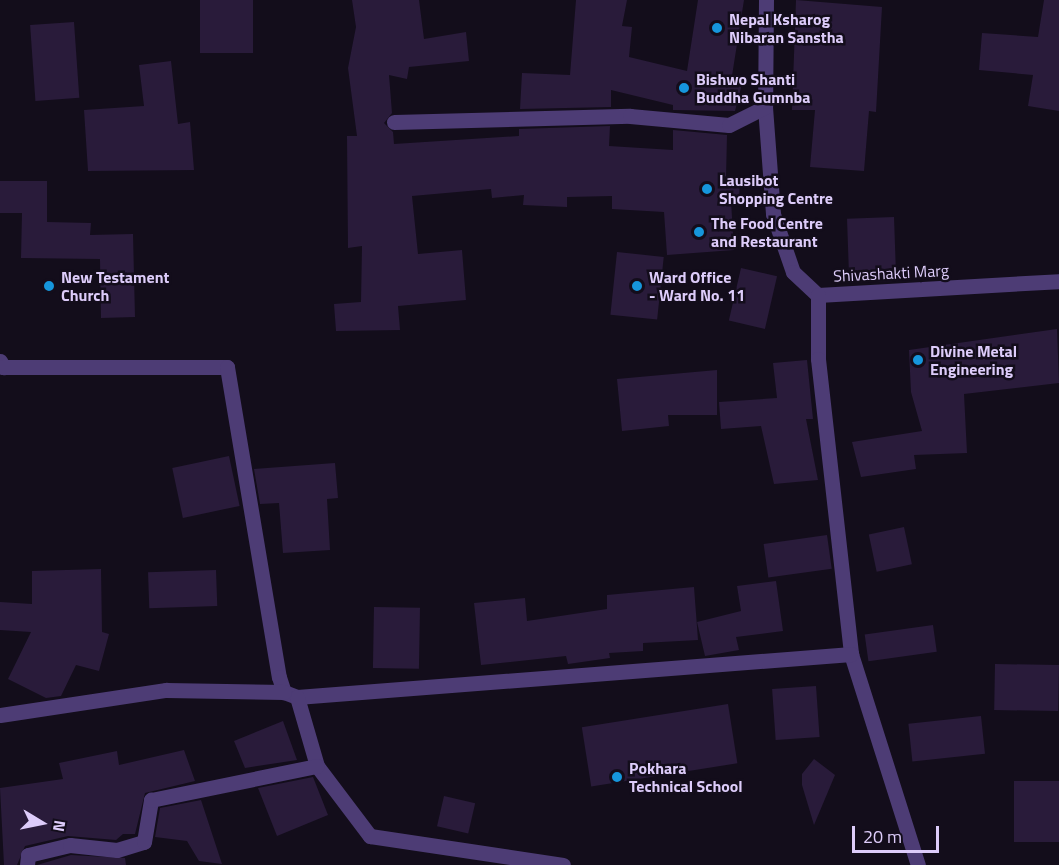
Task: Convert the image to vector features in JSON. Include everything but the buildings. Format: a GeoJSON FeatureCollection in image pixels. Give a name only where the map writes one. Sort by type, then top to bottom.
{"type":"FeatureCollection","features":[{"type":"Feature","properties":{"kind":"street","name":"Shivashakti Marg"},"geometry":{"type":"LineString","coordinates":[[766,0],[765,107],[773,214],[793,272],[818,295],[1059,281]]}},
{"type":"Feature","properties":{"kind":"street"},"geometry":{"type":"LineString","coordinates":[[394,122],[630,116],[729,124],[765,107]]}},
{"type":"Feature","properties":{"kind":"street"},"geometry":{"type":"LineString","coordinates":[[818,295],[818,359],[851,654],[918,865]]}},
{"type":"Feature","properties":{"kind":"street"},"geometry":{"type":"LineString","coordinates":[[0,360],[3,367],[227,367],[290,694],[317,766],[370,836],[563,865]]}},
{"type":"Feature","properties":{"kind":"street"},"geometry":{"type":"LineString","coordinates":[[0,715],[166,690],[290,694],[851,654]]}},
{"type":"Feature","properties":{"kind":"street"},"geometry":{"type":"LineString","coordinates":[[27,865],[28,855],[70,844],[117,850],[144,842],[151,800],[317,766]]}},
{"type":"Feature","properties":{"kind":"place","name":"Nepal Ksharog Nibaran Sanstha"},"geometry":{"type":"Point","coordinates":[717,28]}},
{"type":"Feature","properties":{"kind":"place","name":"Bishwo Shanti Buddha Gumnba"},"geometry":{"type":"Point","coordinates":[684,88]}},
{"type":"Feature","properties":{"kind":"place","name":"Lausibot Shopping Centre"},"geometry":{"type":"Point","coordinates":[707,189]}},
{"type":"Feature","properties":{"kind":"place","name":"The Food Centre and Restaurant"},"geometry":{"type":"Point","coordinates":[699,232]}},
{"type":"Feature","properties":{"kind":"place","name":"New Testament Church"},"geometry":{"type":"Point","coordinates":[49,286]}},
{"type":"Feature","properties":{"kind":"place","name":"Ward Office - Ward No. 11"},"geometry":{"type":"Point","coordinates":[637,286]}},
{"type":"Feature","properties":{"kind":"place","name":"Divine Metal Engineering"},"geometry":{"type":"Point","coordinates":[918,360]}},
{"type":"Feature","properties":{"kind":"place","name":"Pokhara Technical School"},"geometry":{"type":"Point","coordinates":[617,777]}}]}
